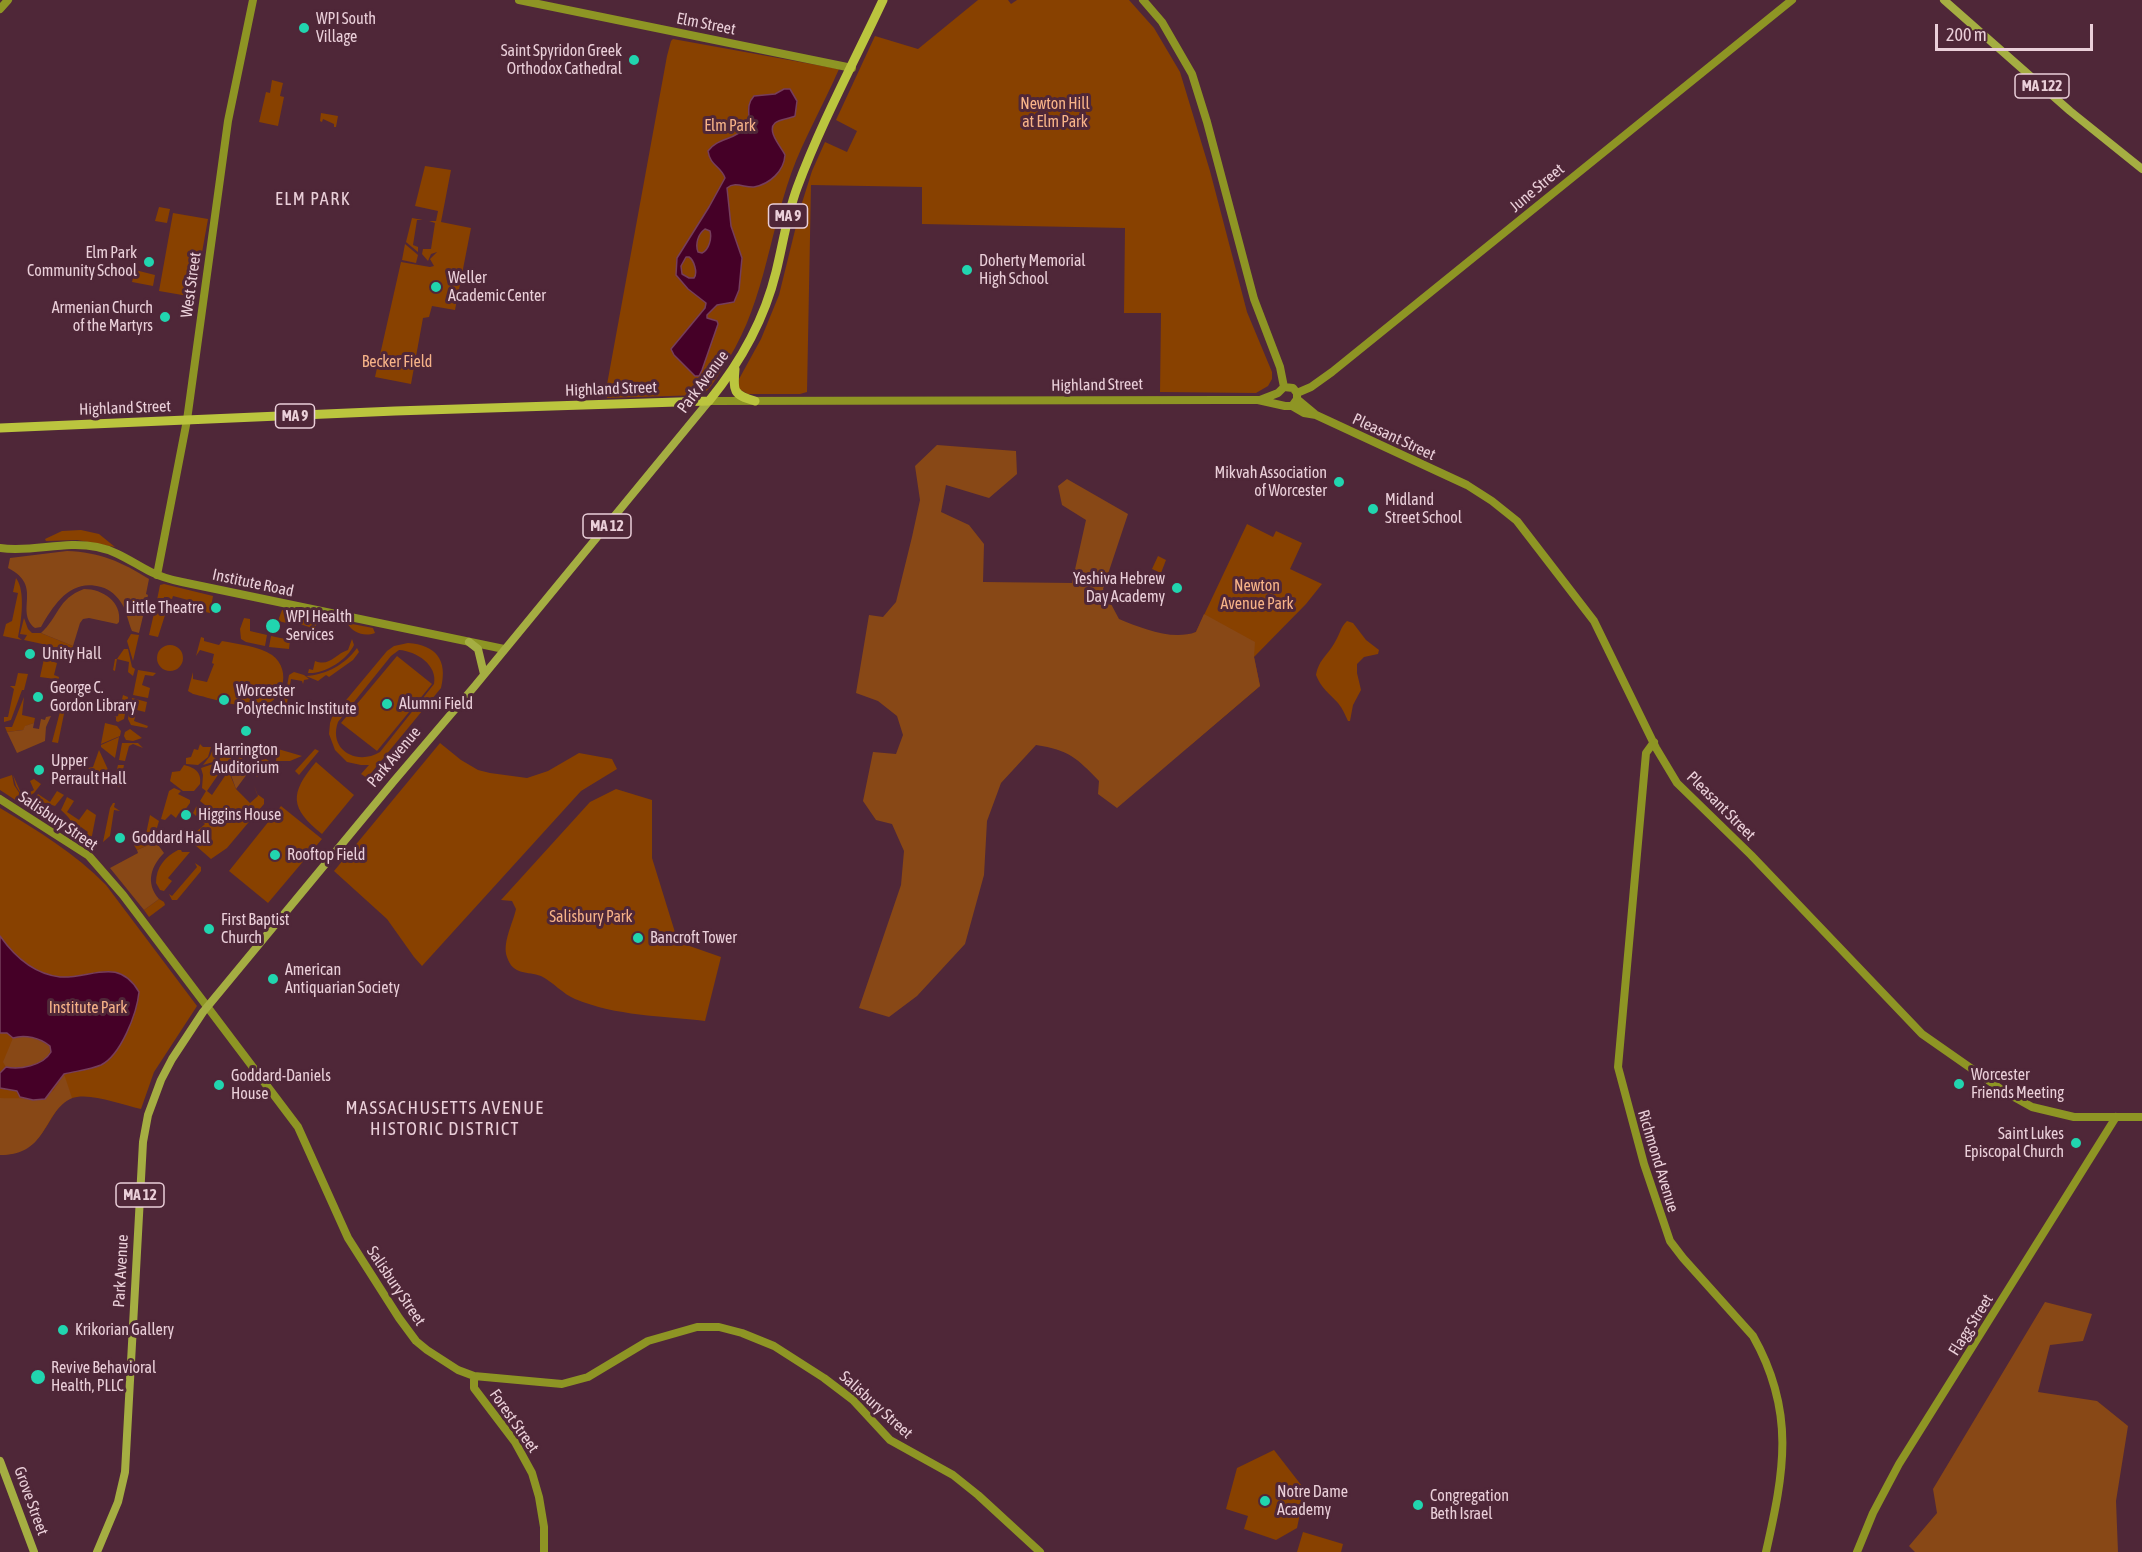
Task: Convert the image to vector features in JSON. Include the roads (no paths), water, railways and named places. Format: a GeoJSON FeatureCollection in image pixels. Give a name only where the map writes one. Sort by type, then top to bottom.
{"type":"FeatureCollection","features":[{"type":"Feature","properties":{"kind":"highway","name":"Park Avenue"},"geometry":{"type":"LineString","coordinates":[[709,401],[735,367],[752,338],[770,294],[789,215],[808,159],[884,0]]}},
{"type":"Feature","properties":{"kind":"highway"},"geometry":{"type":"LineString","coordinates":[[735,367],[736,392],[741,397],[755,401]]}},
{"type":"Feature","properties":{"kind":"highway","name":"Highland Street"},"geometry":{"type":"LineString","coordinates":[[0,428],[709,401]]}},
{"type":"Feature","properties":{"kind":"main road"},"geometry":{"type":"LineString","coordinates":[[0,9],[8,0]]}},
{"type":"Feature","properties":{"kind":"main road","name":"West Street"},"geometry":{"type":"LineString","coordinates":[[157,575],[186,420],[228,121],[252,0]]}},
{"type":"Feature","properties":{"kind":"main road","name":"Elm Street"},"geometry":{"type":"LineString","coordinates":[[519,0],[852,68]]}},
{"type":"Feature","properties":{"kind":"main road"},"geometry":{"type":"LineString","coordinates":[[1143,0],[1162,22],[1192,74],[1254,299],[1280,368],[1279,402],[1282,405]]}},
{"type":"Feature","properties":{"kind":"main road","name":"June Street"},"geometry":{"type":"LineString","coordinates":[[1295,399],[1332,372],[1792,0]]}},
{"type":"Feature","properties":{"kind":"main road","name":"MA 122"},"geometry":{"type":"LineString","coordinates":[[1944,0],[2070,111],[2142,169]]}},
{"type":"Feature","properties":{"kind":"main road","name":"Pleasant Street"},"geometry":{"type":"LineString","coordinates":[[1281,390],[1290,387],[1304,412],[1316,415],[1467,485],[1517,521],[1594,621],[1666,767],[1688,795],[1751,855],[1922,1034],[2026,1105],[2069,1117],[2142,1117]]}},
{"type":"Feature","properties":{"kind":"main road","name":"Highland Street"},"geometry":{"type":"LineString","coordinates":[[1258,400],[1281,390]]}},
{"type":"Feature","properties":{"kind":"main road","name":"Highland Street"},"geometry":{"type":"LineString","coordinates":[[709,401],[1258,400],[1282,405],[1295,399]]}},
{"type":"Feature","properties":{"kind":"main road","name":"Park Avenue"},"geometry":{"type":"LineString","coordinates":[[97,1552],[118,1502],[126,1466],[141,1159],[151,1104],[167,1068],[207,1007],[709,401]]}},
{"type":"Feature","properties":{"kind":"main road","name":"Institute Road"},"geometry":{"type":"LineString","coordinates":[[0,548],[25,549],[64,544],[91,546],[120,554],[157,575],[204,587],[504,649]]}},
{"type":"Feature","properties":{"kind":"main road"},"geometry":{"type":"LineString","coordinates":[[469,642],[478,649],[484,674]]}},
{"type":"Feature","properties":{"kind":"main road","name":"Richmond Avenue"},"geometry":{"type":"LineString","coordinates":[[1654,742],[1646,755],[1618,1067],[1644,1164],[1670,1241],[1753,1336],[1761,1349],[1774,1385],[1781,1409],[1782,1469],[1766,1552]]}},
{"type":"Feature","properties":{"kind":"main road","name":"Salisbury Street"},"geometry":{"type":"LineString","coordinates":[[0,799],[83,852],[116,886],[301,1132],[343,1229],[405,1327],[427,1350],[458,1370],[474,1376],[527,1382],[570,1383],[592,1375],[652,1340],[697,1327],[716,1326],[735,1331],[774,1346],[824,1378],[853,1400],[890,1440],[953,1475],[995,1509],[1040,1552]]}},
{"type":"Feature","properties":{"kind":"main road","name":"Flagg Street"},"geometry":{"type":"LineString","coordinates":[[1857,1552],[1873,1513],[1899,1464],[2116,1117]]}},
{"type":"Feature","properties":{"kind":"main road","name":"Forest Street"},"geometry":{"type":"LineString","coordinates":[[474,1376],[474,1388],[515,1442],[532,1473],[543,1520],[544,1552]]}},
{"type":"Feature","properties":{"kind":"main road","name":"Grove Street"},"geometry":{"type":"LineString","coordinates":[[0,1461],[34,1552]]}},
{"type":"Feature","properties":{"kind":"place","name":"WPI South Village"},"geometry":{"type":"Point","coordinates":[304,28]}},
{"type":"Feature","properties":{"kind":"place","name":"Saint Spyridon Greek Orthodox Cathedral"},"geometry":{"type":"Point","coordinates":[634,60]}},
{"type":"Feature","properties":{"kind":"place","name":"Elm Park Community School"},"geometry":{"type":"Point","coordinates":[149,262]}},
{"type":"Feature","properties":{"kind":"place","name":"Doherty Memorial High School"},"geometry":{"type":"Point","coordinates":[967,270]}},
{"type":"Feature","properties":{"kind":"place","name":"Weller Academic Center"},"geometry":{"type":"Point","coordinates":[436,287]}},
{"type":"Feature","properties":{"kind":"place","name":"Armenian Church of the Martyrs"},"geometry":{"type":"Point","coordinates":[165,317]}},
{"type":"Feature","properties":{"kind":"place","name":"Mikvah Association of Worcester"},"geometry":{"type":"Point","coordinates":[1339,482]}},
{"type":"Feature","properties":{"kind":"place","name":"Midland Street School"},"geometry":{"type":"Point","coordinates":[1373,509]}},
{"type":"Feature","properties":{"kind":"place","name":"Yeshiva Hebrew Day Academy"},"geometry":{"type":"Point","coordinates":[1177,588]}},
{"type":"Feature","properties":{"kind":"place","name":"Little Theatre"},"geometry":{"type":"Point","coordinates":[216,608]}},
{"type":"Feature","properties":{"kind":"place","name":"WPI Health Services"},"geometry":{"type":"Point","coordinates":[273,626]}},
{"type":"Feature","properties":{"kind":"place","name":"Unity Hall"},"geometry":{"type":"Point","coordinates":[30,654]}},
{"type":"Feature","properties":{"kind":"place","name":"George C. Gordon Library"},"geometry":{"type":"Point","coordinates":[38,697]}},
{"type":"Feature","properties":{"kind":"place","name":"Worcester Polytechnic Institute"},"geometry":{"type":"Point","coordinates":[224,700]}},
{"type":"Feature","properties":{"kind":"place","name":"Alumni Field"},"geometry":{"type":"Point","coordinates":[387,704]}},
{"type":"Feature","properties":{"kind":"place","name":"Harrington Auditorium"},"geometry":{"type":"Point","coordinates":[246,731]}},
{"type":"Feature","properties":{"kind":"place","name":"Upper Perrault Hall"},"geometry":{"type":"Point","coordinates":[39,770]}},
{"type":"Feature","properties":{"kind":"place","name":"Higgins House"},"geometry":{"type":"Point","coordinates":[186,815]}},
{"type":"Feature","properties":{"kind":"place","name":"Goddard Hall"},"geometry":{"type":"Point","coordinates":[120,838]}},
{"type":"Feature","properties":{"kind":"place","name":"Rooftop Field"},"geometry":{"type":"Point","coordinates":[275,855]}},
{"type":"Feature","properties":{"kind":"place","name":"First Baptist Church"},"geometry":{"type":"Point","coordinates":[209,929]}},
{"type":"Feature","properties":{"kind":"place","name":"Bancroft Tower"},"geometry":{"type":"Point","coordinates":[638,938]}},
{"type":"Feature","properties":{"kind":"place","name":"American Antiquarian Society"},"geometry":{"type":"Point","coordinates":[273,979]}},
{"type":"Feature","properties":{"kind":"place","name":"Worcester Friends Meeting"},"geometry":{"type":"Point","coordinates":[1959,1084]}},
{"type":"Feature","properties":{"kind":"place","name":"Goddard-Daniels House"},"geometry":{"type":"Point","coordinates":[219,1085]}},
{"type":"Feature","properties":{"kind":"place","name":"Saint Lukes Episcopal Church"},"geometry":{"type":"Point","coordinates":[2076,1143]}},
{"type":"Feature","properties":{"kind":"place","name":"Krikorian Gallery"},"geometry":{"type":"Point","coordinates":[63,1330]}},
{"type":"Feature","properties":{"kind":"place","name":"Revive Behavioral Health, PLLC"},"geometry":{"type":"Point","coordinates":[38,1377]}},
{"type":"Feature","properties":{"kind":"place","name":"Notre Dame Academy"},"geometry":{"type":"Point","coordinates":[1265,1501]}},
{"type":"Feature","properties":{"kind":"place","name":"Congregation Beth Israel"},"geometry":{"type":"Point","coordinates":[1418,1505]}},
{"type":"Feature","properties":{"kind":"district","name":"ELM PARK"},"geometry":{"type":"Point","coordinates":[313,199]}},
{"type":"Feature","properties":{"kind":"district","name":"MASSACHUSETTS AVENUE HISTORIC DISTRICT"},"geometry":{"type":"Point","coordinates":[445,1118]}},
{"type":"Feature","properties":{"kind":"park label","name":"Newton Hill at Elm Park"},"geometry":{"type":"Point","coordinates":[1055,113]}},
{"type":"Feature","properties":{"kind":"park label","name":"Elm Park"},"geometry":{"type":"Point","coordinates":[730,126]}},
{"type":"Feature","properties":{"kind":"park label","name":"Becker Field"},"geometry":{"type":"Point","coordinates":[397,362]}},
{"type":"Feature","properties":{"kind":"park label","name":"Newton Avenue Park"},"geometry":{"type":"Point","coordinates":[1257,595]}},
{"type":"Feature","properties":{"kind":"park label","name":"Salisbury Park"},"geometry":{"type":"Point","coordinates":[591,917]}},
{"type":"Feature","properties":{"kind":"park label","name":"Institute Park"},"geometry":{"type":"Point","coordinates":[88,1008]}}]}
